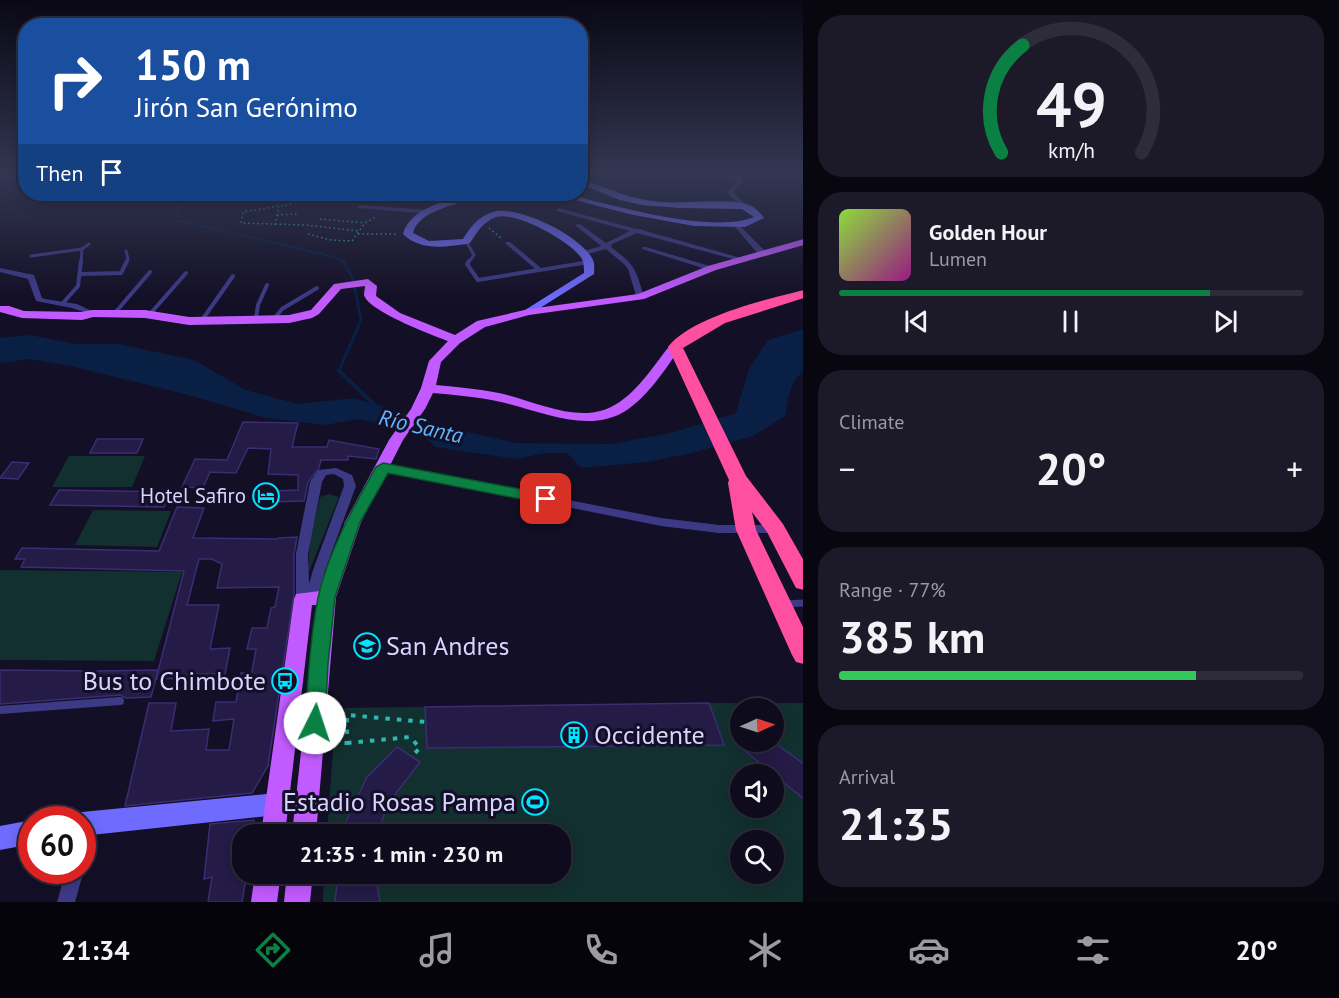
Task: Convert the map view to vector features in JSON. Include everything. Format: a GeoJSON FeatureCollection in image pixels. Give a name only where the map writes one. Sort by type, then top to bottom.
{"type":"FeatureCollection","features":[{"type":"Feature","properties":{"kind":"highway"},"geometry":{"type":"LineString","coordinates":[[803,294],[735,313],[689,336],[675,347],[736,478],[776,529],[803,580]]}},
{"type":"Feature","properties":{"kind":"highway"},"geometry":{"type":"LineString","coordinates":[[736,478],[746,530],[803,653]]}},
{"type":"Feature","properties":{"kind":"main road"},"geometry":{"type":"LineString","coordinates":[[423,216],[410,226],[408,234],[417,242],[438,245],[466,241],[482,220],[490,216]]}},
{"type":"Feature","properties":{"kind":"main road"},"geometry":{"type":"LineString","coordinates":[[523,216],[532,218],[587,258],[589,274],[529,312]]}},
{"type":"Feature","properties":{"kind":"main road"},"geometry":{"type":"LineString","coordinates":[[651,216],[737,226],[754,223],[759,218],[758,216]]}},
{"type":"Feature","properties":{"kind":"main road"},"geometry":{"type":"LineString","coordinates":[[274,824],[295,664],[314,598],[396,440],[418,408],[428,388],[435,361],[456,340],[481,324],[529,312],[640,297],[712,268],[803,242]]}},
{"type":"Feature","properties":{"kind":"main road"},"geometry":{"type":"LineString","coordinates":[[0,309],[9,309],[22,314],[150,314],[189,321],[274,319],[308,316],[323,305],[338,286],[368,282],[371,286],[372,298],[396,315],[456,340]]}},
{"type":"Feature","properties":{"kind":"main road"},"geometry":{"type":"LineString","coordinates":[[428,388],[505,399],[557,413],[578,416],[600,415],[617,410],[638,392],[675,347]]}},
{"type":"Feature","properties":{"kind":"main road"},"geometry":{"type":"LineString","coordinates":[[306,824],[323,743],[314,598]]}},
{"type":"Feature","properties":{"kind":"main road"},"geometry":{"type":"LineString","coordinates":[[295,664],[319,664]]}},
{"type":"Feature","properties":{"kind":"main road"},"geometry":{"type":"LineString","coordinates":[[286,743],[323,743]]}},
{"type":"Feature","properties":{"kind":"main road"},"geometry":{"type":"LineString","coordinates":[[96,828],[277,804]]}},
{"type":"Feature","properties":{"kind":"main road"},"geometry":{"type":"LineString","coordinates":[[0,838],[18,835]]}},
{"type":"Feature","properties":{"kind":"main road"},"geometry":{"type":"LineString","coordinates":[[264,902],[266,884]]}},
{"type":"Feature","properties":{"kind":"main road"},"geometry":{"type":"LineString","coordinates":[[297,902],[299,884]]}},
{"type":"Feature","properties":{"kind":"street"},"geometry":{"type":"LineString","coordinates":[[583,216],[744,260]]}},
{"type":"Feature","properties":{"kind":"street"},"geometry":{"type":"LineString","coordinates":[[578,225],[627,262],[632,269],[640,297]]}},
{"type":"Feature","properties":{"kind":"street"},"geometry":{"type":"LineString","coordinates":[[737,226],[762,253]]}},
{"type":"Feature","properties":{"kind":"street"},"geometry":{"type":"LineString","coordinates":[[508,243],[539,270],[587,258],[608,246],[609,243],[639,230]]}},
{"type":"Feature","properties":{"kind":"street"},"geometry":{"type":"LineString","coordinates":[[644,248],[712,268]]}},
{"type":"Feature","properties":{"kind":"street"},"geometry":{"type":"LineString","coordinates":[[0,270],[31,277],[39,299],[63,303],[92,313]]}},
{"type":"Feature","properties":{"kind":"street"},"geometry":{"type":"LineString","coordinates":[[383,467],[662,522],[719,529],[776,529]]}},
{"type":"Feature","properties":{"kind":"street"},"geometry":{"type":"LineString","coordinates":[[336,471],[348,477],[350,486],[319,570],[314,598],[302,554],[316,482],[322,472],[336,471]]}},
{"type":"Feature","properties":{"kind":"street"},"geometry":{"type":"LineString","coordinates":[[66,902],[71,884]]}},
{"type":"Feature","properties":{"kind":"lane"},"geometry":{"type":"LineString","coordinates":[[466,241],[474,255],[467,264],[478,280],[539,270]]}},
{"type":"Feature","properties":{"kind":"lane"},"geometry":{"type":"LineString","coordinates":[[31,256],[82,249],[89,244]]}},
{"type":"Feature","properties":{"kind":"lane"},"geometry":{"type":"LineString","coordinates":[[63,303],[78,286],[82,249]]}},
{"type":"Feature","properties":{"kind":"lane"},"geometry":{"type":"LineString","coordinates":[[81,274],[121,273],[128,259],[126,251]]}},
{"type":"Feature","properties":{"kind":"lane"},"geometry":{"type":"LineString","coordinates":[[114,314],[150,272]]}},
{"type":"Feature","properties":{"kind":"lane"},"geometry":{"type":"LineString","coordinates":[[150,314],[186,273]]}},
{"type":"Feature","properties":{"kind":"lane"},"geometry":{"type":"LineString","coordinates":[[202,320],[233,276]]}},
{"type":"Feature","properties":{"kind":"lane"},"geometry":{"type":"LineString","coordinates":[[256,318],[258,305],[267,285]]}},
{"type":"Feature","properties":{"kind":"lane"},"geometry":{"type":"LineString","coordinates":[[274,319],[283,308],[311,295],[317,288]]}},
{"type":"Feature","properties":{"kind":"lane"},"geometry":{"type":"LineString","coordinates":[[780,604],[803,603]]}},
{"type":"Feature","properties":{"kind":"lane"},"geometry":{"type":"LineString","coordinates":[[0,710],[120,701]]}},
{"type":"Feature","properties":{"kind":"path"},"geometry":{"type":"LineString","coordinates":[[242,216],[241,223],[305,225],[358,232],[408,234]]}},
{"type":"Feature","properties":{"kind":"path"},"geometry":{"type":"LineString","coordinates":[[275,225],[277,216]]}},
{"type":"Feature","properties":{"kind":"path"},"geometry":{"type":"LineString","coordinates":[[308,234],[331,240],[352,241],[365,223],[377,216]]}},
{"type":"Feature","properties":{"kind":"path"},"geometry":{"type":"LineString","coordinates":[[320,219],[365,223]]}},
{"type":"Feature","properties":{"kind":"path"},"geometry":{"type":"LineString","coordinates":[[482,220],[508,243]]}},
{"type":"Feature","properties":{"kind":"path"},"geometry":{"type":"LineString","coordinates":[[347,743],[347,715],[426,722]]}},
{"type":"Feature","properties":{"kind":"path"},"geometry":{"type":"LineString","coordinates":[[323,743],[410,737],[420,747],[412,756]]}},
{"type":"Feature","properties":{"kind":"green space"},"geometry":{"type":"Polygon","coordinates":[[[69,456],[145,456],[132,487],[52,487],[69,456]]]}},
{"type":"Feature","properties":{"kind":"green space"},"geometry":{"type":"Polygon","coordinates":[[[329,494],[339,497],[308,574],[310,541],[320,497],[329,494]]]}},
{"type":"Feature","properties":{"kind":"green space"},"geometry":{"type":"Polygon","coordinates":[[[93,510],[171,511],[157,547],[75,545],[93,510]]]}},
{"type":"Feature","properties":{"kind":"green space"},"geometry":{"type":"Polygon","coordinates":[[[0,570],[182,572],[154,661],[0,660],[0,570]]]}},
{"type":"Feature","properties":{"kind":"green space","name":"Estadio Rosas Pampa"},"geometry":{"type":"Polygon","coordinates":[[[730,703],[730,752],[784,752],[784,703],[803,703],[803,902],[323,902],[324,884],[571,884],[571,824],[328,824],[336,708],[730,703]]]}},
{"type":"Feature","properties":{"kind":"water","name":"Río Santa"},"geometry":{"type":"Polygon","coordinates":[[[803,329],[803,372],[792,385],[785,416],[753,436],[692,453],[647,462],[581,468],[567,453],[545,453],[516,459],[435,447],[418,431],[359,419],[325,425],[266,418],[192,396],[75,367],[30,359],[0,363],[0,338],[30,335],[77,344],[118,344],[194,360],[246,390],[298,404],[354,398],[454,429],[515,443],[611,444],[671,433],[736,413],[749,369],[768,340],[803,329]]]}},
{"type":"Feature","properties":{"kind":"building"},"geometry":{"type":"Polygon","coordinates":[[[243,422],[298,423],[292,447],[327,447],[329,440],[379,449],[376,459],[348,456],[348,460],[321,460],[319,468],[308,482],[304,501],[270,502],[270,491],[298,490],[298,475],[268,474],[271,449],[248,448],[236,473],[210,472],[203,488],[182,487],[195,459],[227,460],[243,422]]]}},
{"type":"Feature","properties":{"kind":"building"},"geometry":{"type":"Polygon","coordinates":[[[97,439],[143,439],[137,453],[90,453],[97,439]]]}},
{"type":"Feature","properties":{"kind":"building"},"geometry":{"type":"Polygon","coordinates":[[[12,462],[29,463],[18,479],[0,478],[12,462]]]}},
{"type":"Feature","properties":{"kind":"building"},"geometry":{"type":"Polygon","coordinates":[[[59,490],[170,492],[164,507],[50,505],[59,490]]]}},
{"type":"Feature","properties":{"kind":"building"},"geometry":{"type":"Polygon","coordinates":[[[177,507],[204,508],[193,538],[277,539],[297,537],[294,554],[294,594],[268,766],[252,793],[125,806],[149,703],[176,703],[171,731],[209,729],[206,750],[229,750],[234,719],[213,721],[216,702],[236,702],[241,673],[252,672],[256,649],[247,649],[252,628],[267,628],[279,587],[217,588],[222,564],[212,559],[199,559],[187,605],[219,605],[210,649],[230,648],[225,674],[188,674],[187,678],[156,679],[184,571],[21,567],[25,559],[15,559],[22,548],[159,551],[177,507]]]}},
{"type":"Feature","properties":{"kind":"building"},"geometry":{"type":"Polygon","coordinates":[[[0,670],[158,670],[151,697],[126,698],[120,695],[0,704],[0,670]]]}},
{"type":"Feature","properties":{"kind":"building","name":"Occidente"},"geometry":{"type":"Polygon","coordinates":[[[709,703],[724,745],[427,748],[425,707],[709,703]]]}},
{"type":"Feature","properties":{"kind":"building"},"geometry":{"type":"Polygon","coordinates":[[[397,747],[420,762],[387,805],[381,824],[345,824],[367,777],[397,747]]]}},
{"type":"Feature","properties":{"kind":"building"},"geometry":{"type":"Polygon","coordinates":[[[784,750],[803,763],[803,798],[784,783],[784,764],[761,764],[746,752],[784,752],[784,750]]]}},
{"type":"Feature","properties":{"kind":"building"},"geometry":{"type":"Polygon","coordinates":[[[254,820],[253,824],[232,824],[232,884],[245,884],[242,902],[208,902],[212,877],[204,879],[210,824],[254,820]]]}},
{"type":"Feature","properties":{"kind":"building"},"geometry":{"type":"Polygon","coordinates":[[[337,884],[377,884],[380,902],[335,902],[337,884]]]}},
{"type":"Feature","properties":{"kind":"waterway"},"geometry":{"type":"LineString","coordinates":[[178,216],[179,221],[322,254],[342,260],[343,263]]}},
{"type":"Feature","properties":{"kind":"waterway"},"geometry":{"type":"LineString","coordinates":[[339,371],[361,320],[353,279],[343,261]]}},
{"type":"Feature","properties":{"kind":"waterway","name":"Río Santa"},"geometry":{"type":"LineString","coordinates":[[339,371],[376,406]]}},
{"type":"Feature","properties":{"kind":"place","name":"Hotel Safiro"},"geometry":{"type":"Point","coordinates":[266,496]}},
{"type":"Feature","properties":{"kind":"place","name":"San Andres"},"geometry":{"type":"Point","coordinates":[367,646]}},
{"type":"Feature","properties":{"kind":"place","name":"Bus to Chimbote"},"geometry":{"type":"Point","coordinates":[285,681]}},
{"type":"Feature","properties":{"kind":"place","name":"Occidente"},"geometry":{"type":"Point","coordinates":[574,735]}},
{"type":"Feature","properties":{"kind":"place","name":"Estadio Rosas Pampa"},"geometry":{"type":"Point","coordinates":[535,802]}},
{"type":"Feature","properties":{"kind":"route"},"geometry":{"type":"LineString","coordinates":[[315,723],[327,597],[352,522],[383,467],[546,499]]}}]}
